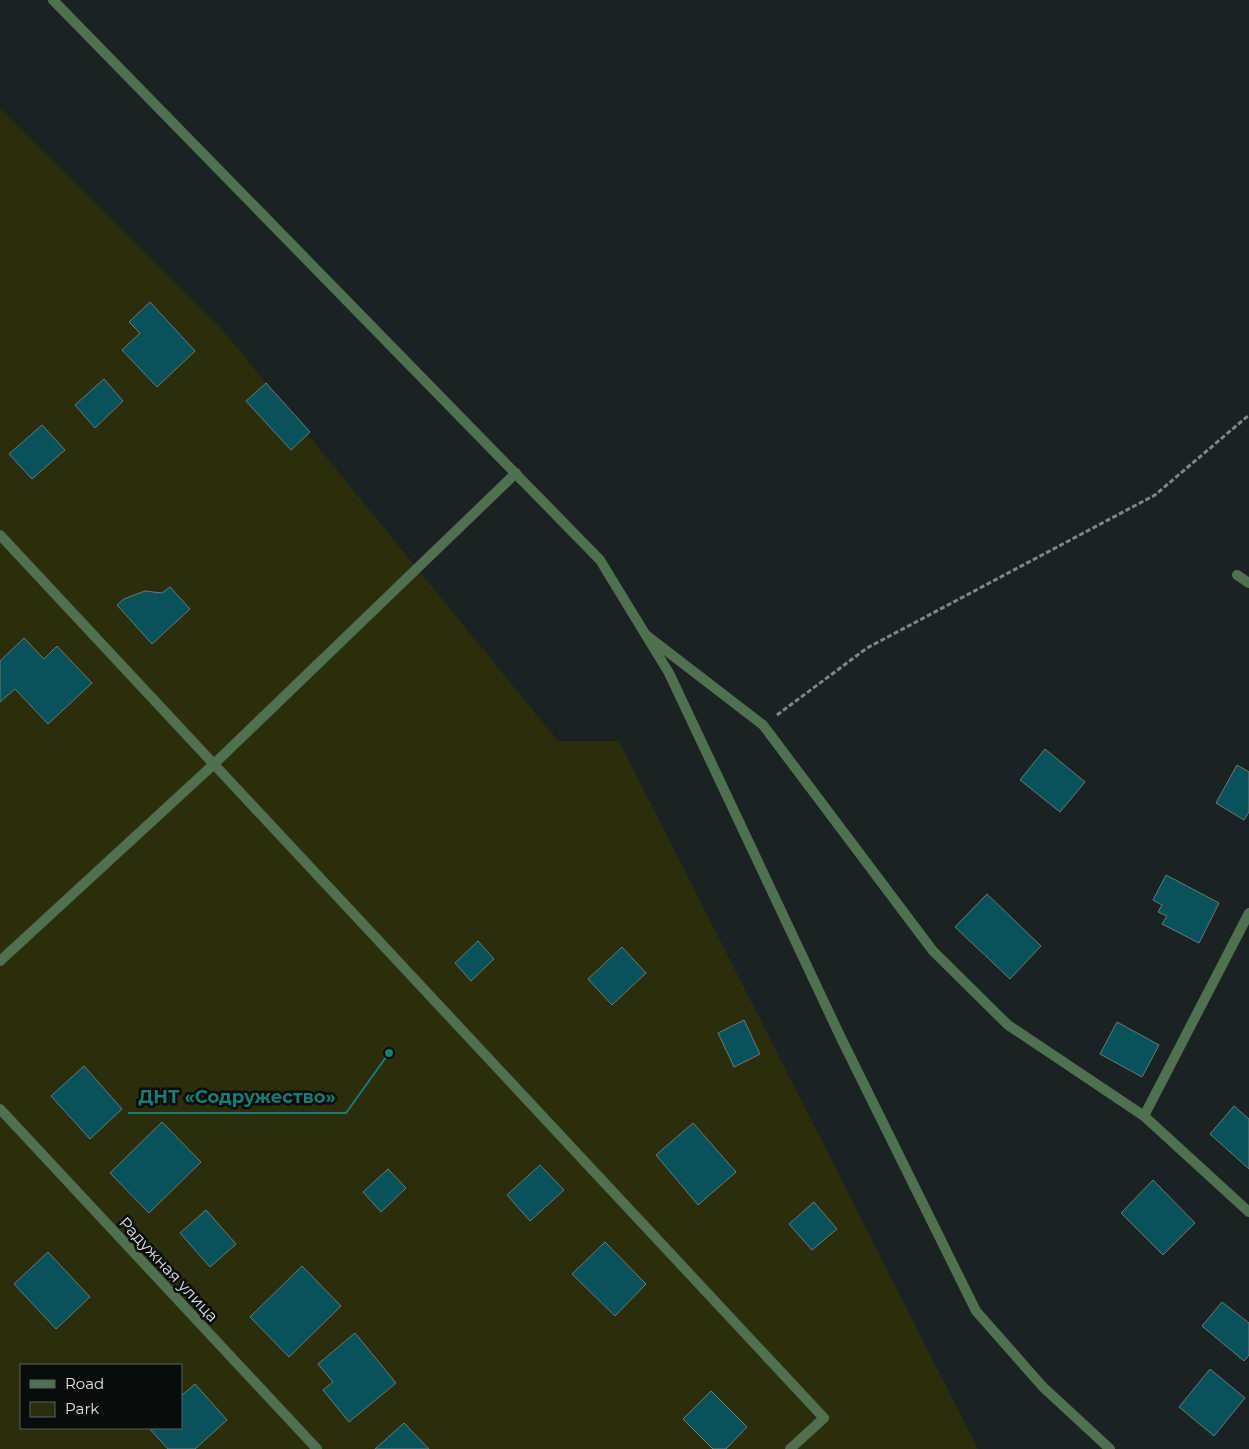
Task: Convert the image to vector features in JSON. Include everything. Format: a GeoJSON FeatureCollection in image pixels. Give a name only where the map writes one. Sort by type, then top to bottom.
{"type":"FeatureCollection","features":[{"type":"Feature","properties":{"kind":"street"},"geometry":{"type":"LineString","coordinates":[[53,0],[600,560],[669,673],[841,1038],[976,1311],[1043,1387],[1110,1449]]}},
{"type":"Feature","properties":{"kind":"street"},"geometry":{"type":"LineString","coordinates":[[0,961],[214,764],[516,474]]}},
{"type":"Feature","properties":{"kind":"street"},"geometry":{"type":"LineString","coordinates":[[0,535],[824,1418],[790,1449]]}},
{"type":"Feature","properties":{"kind":"street"},"geometry":{"type":"LineString","coordinates":[[1237,575],[1249,583]]}},
{"type":"Feature","properties":{"kind":"street"},"geometry":{"type":"LineString","coordinates":[[645,634],[763,725],[933,951],[1008,1025],[1144,1116],[1249,1212]]}},
{"type":"Feature","properties":{"kind":"street"},"geometry":{"type":"LineString","coordinates":[[1144,1116],[1249,913]]}},
{"type":"Feature","properties":{"kind":"street","name":"Радужная улица"},"geometry":{"type":"LineString","coordinates":[[0,1109],[317,1449]]}},
{"type":"Feature","properties":{"kind":"path"},"geometry":{"type":"LineString","coordinates":[[763,725],[867,648],[1155,495],[1249,415]]}},
{"type":"Feature","properties":{"kind":"green space"},"geometry":{"type":"Polygon","coordinates":[[[0,108],[221,328],[558,741],[619,741],[978,1449],[0,1449],[0,108]]]}},
{"type":"Feature","properties":{"kind":"building"},"geometry":{"type":"Polygon","coordinates":[[[150,302],[195,351],[157,387],[122,350],[140,333],[129,322],[150,302]]]}},
{"type":"Feature","properties":{"kind":"building"},"geometry":{"type":"Polygon","coordinates":[[[104,379],[123,401],[95,428],[75,405],[104,379]]]}},
{"type":"Feature","properties":{"kind":"building"},"geometry":{"type":"Polygon","coordinates":[[[266,383],[310,432],[291,450],[246,401],[266,383]]]}},
{"type":"Feature","properties":{"kind":"building"},"geometry":{"type":"Polygon","coordinates":[[[42,425],[65,450],[32,479],[9,454],[42,425]]]}},
{"type":"Feature","properties":{"kind":"building"},"geometry":{"type":"Polygon","coordinates":[[[170,587],[190,609],[152,644],[117,605],[124,599],[145,591],[162,593],[170,587]]]}},
{"type":"Feature","properties":{"kind":"building"},"geometry":{"type":"Polygon","coordinates":[[[24,638],[44,659],[57,646],[92,683],[48,724],[15,689],[0,702],[0,661],[24,638]]]}},
{"type":"Feature","properties":{"kind":"building"},"geometry":{"type":"Polygon","coordinates":[[[1045,749],[1085,782],[1060,812],[1020,780],[1045,749]]]}},
{"type":"Feature","properties":{"kind":"building"},"geometry":{"type":"Polygon","coordinates":[[[1237,765],[1249,772],[1249,812],[1244,820],[1216,803],[1237,765]]]}},
{"type":"Feature","properties":{"kind":"building"},"geometry":{"type":"Polygon","coordinates":[[[1166,875],[1219,903],[1199,943],[1162,924],[1167,916],[1158,912],[1162,905],[1153,900],[1166,875]]]}},
{"type":"Feature","properties":{"kind":"building"},"geometry":{"type":"Polygon","coordinates":[[[987,894],[1041,946],[1010,979],[955,927],[987,894]]]}},
{"type":"Feature","properties":{"kind":"building"},"geometry":{"type":"Polygon","coordinates":[[[478,941],[494,959],[471,981],[455,963],[478,941]]]}},
{"type":"Feature","properties":{"kind":"building"},"geometry":{"type":"Polygon","coordinates":[[[622,947],[646,973],[612,1005],[588,979],[622,947]]]}},
{"type":"Feature","properties":{"kind":"building"},"geometry":{"type":"Polygon","coordinates":[[[744,1020],[760,1054],[734,1067],[718,1033],[744,1020]]]}},
{"type":"Feature","properties":{"kind":"building"},"geometry":{"type":"Polygon","coordinates":[[[1117,1022],[1159,1045],[1142,1077],[1100,1054],[1117,1022]]]}},
{"type":"Feature","properties":{"kind":"building"},"geometry":{"type":"Polygon","coordinates":[[[84,1066],[122,1109],[90,1139],[51,1096],[84,1066]]]}},
{"type":"Feature","properties":{"kind":"building"},"geometry":{"type":"Polygon","coordinates":[[[1234,1106],[1249,1119],[1249,1169],[1210,1134],[1234,1106]]]}},
{"type":"Feature","properties":{"kind":"building"},"geometry":{"type":"Polygon","coordinates":[[[162,1122],[201,1162],[149,1213],[110,1173],[162,1122]]]}},
{"type":"Feature","properties":{"kind":"building"},"geometry":{"type":"Polygon","coordinates":[[[693,1123],[736,1172],[698,1205],[656,1155],[693,1123]]]}},
{"type":"Feature","properties":{"kind":"building"},"geometry":{"type":"Polygon","coordinates":[[[540,1165],[564,1190],[530,1221],[507,1195],[540,1165]]]}},
{"type":"Feature","properties":{"kind":"building"},"geometry":{"type":"Polygon","coordinates":[[[388,1169],[406,1188],[381,1212],[363,1192],[388,1169]]]}},
{"type":"Feature","properties":{"kind":"building"},"geometry":{"type":"Polygon","coordinates":[[[1153,1180],[1195,1223],[1163,1255],[1121,1213],[1153,1180]]]}},
{"type":"Feature","properties":{"kind":"building"},"geometry":{"type":"Polygon","coordinates":[[[814,1202],[837,1229],[812,1250],[789,1224],[814,1202]]]}},
{"type":"Feature","properties":{"kind":"building"},"geometry":{"type":"Polygon","coordinates":[[[206,1210],[236,1244],[210,1267],[180,1233],[206,1210]]]}},
{"type":"Feature","properties":{"kind":"building"},"geometry":{"type":"Polygon","coordinates":[[[605,1242],[646,1284],[615,1316],[572,1274],[605,1242]]]}},
{"type":"Feature","properties":{"kind":"building"},"geometry":{"type":"Polygon","coordinates":[[[48,1252],[90,1297],[56,1329],[14,1284],[48,1252]]]}},
{"type":"Feature","properties":{"kind":"building"},"geometry":{"type":"Polygon","coordinates":[[[302,1266],[341,1306],[289,1357],[250,1317],[302,1266]]]}},
{"type":"Feature","properties":{"kind":"building"},"geometry":{"type":"Polygon","coordinates":[[[1222,1302],[1249,1323],[1249,1355],[1244,1361],[1202,1326],[1222,1302]]]}},
{"type":"Feature","properties":{"kind":"building"},"geometry":{"type":"Polygon","coordinates":[[[355,1333],[396,1383],[349,1422],[323,1390],[333,1382],[318,1364],[355,1333]]]}},
{"type":"Feature","properties":{"kind":"building"},"geometry":{"type":"Polygon","coordinates":[[[1210,1369],[1245,1398],[1214,1436],[1179,1407],[1210,1369]]]}},
{"type":"Feature","properties":{"kind":"building"},"geometry":{"type":"Polygon","coordinates":[[[195,1384],[227,1420],[195,1449],[168,1449],[150,1429],[182,1429],[182,1395],[195,1384]]]}},
{"type":"Feature","properties":{"kind":"building"},"geometry":{"type":"Polygon","coordinates":[[[711,1391],[747,1427],[726,1449],[713,1449],[683,1419],[711,1391]]]}},
{"type":"Feature","properties":{"kind":"building"},"geometry":{"type":"Polygon","coordinates":[[[404,1423],[429,1449],[375,1449],[404,1423]]]}},
{"type":"Feature","properties":{"kind":"place","name":"ДНТ «Содружество»"},"geometry":{"type":"Point","coordinates":[389,1053]}}]}
